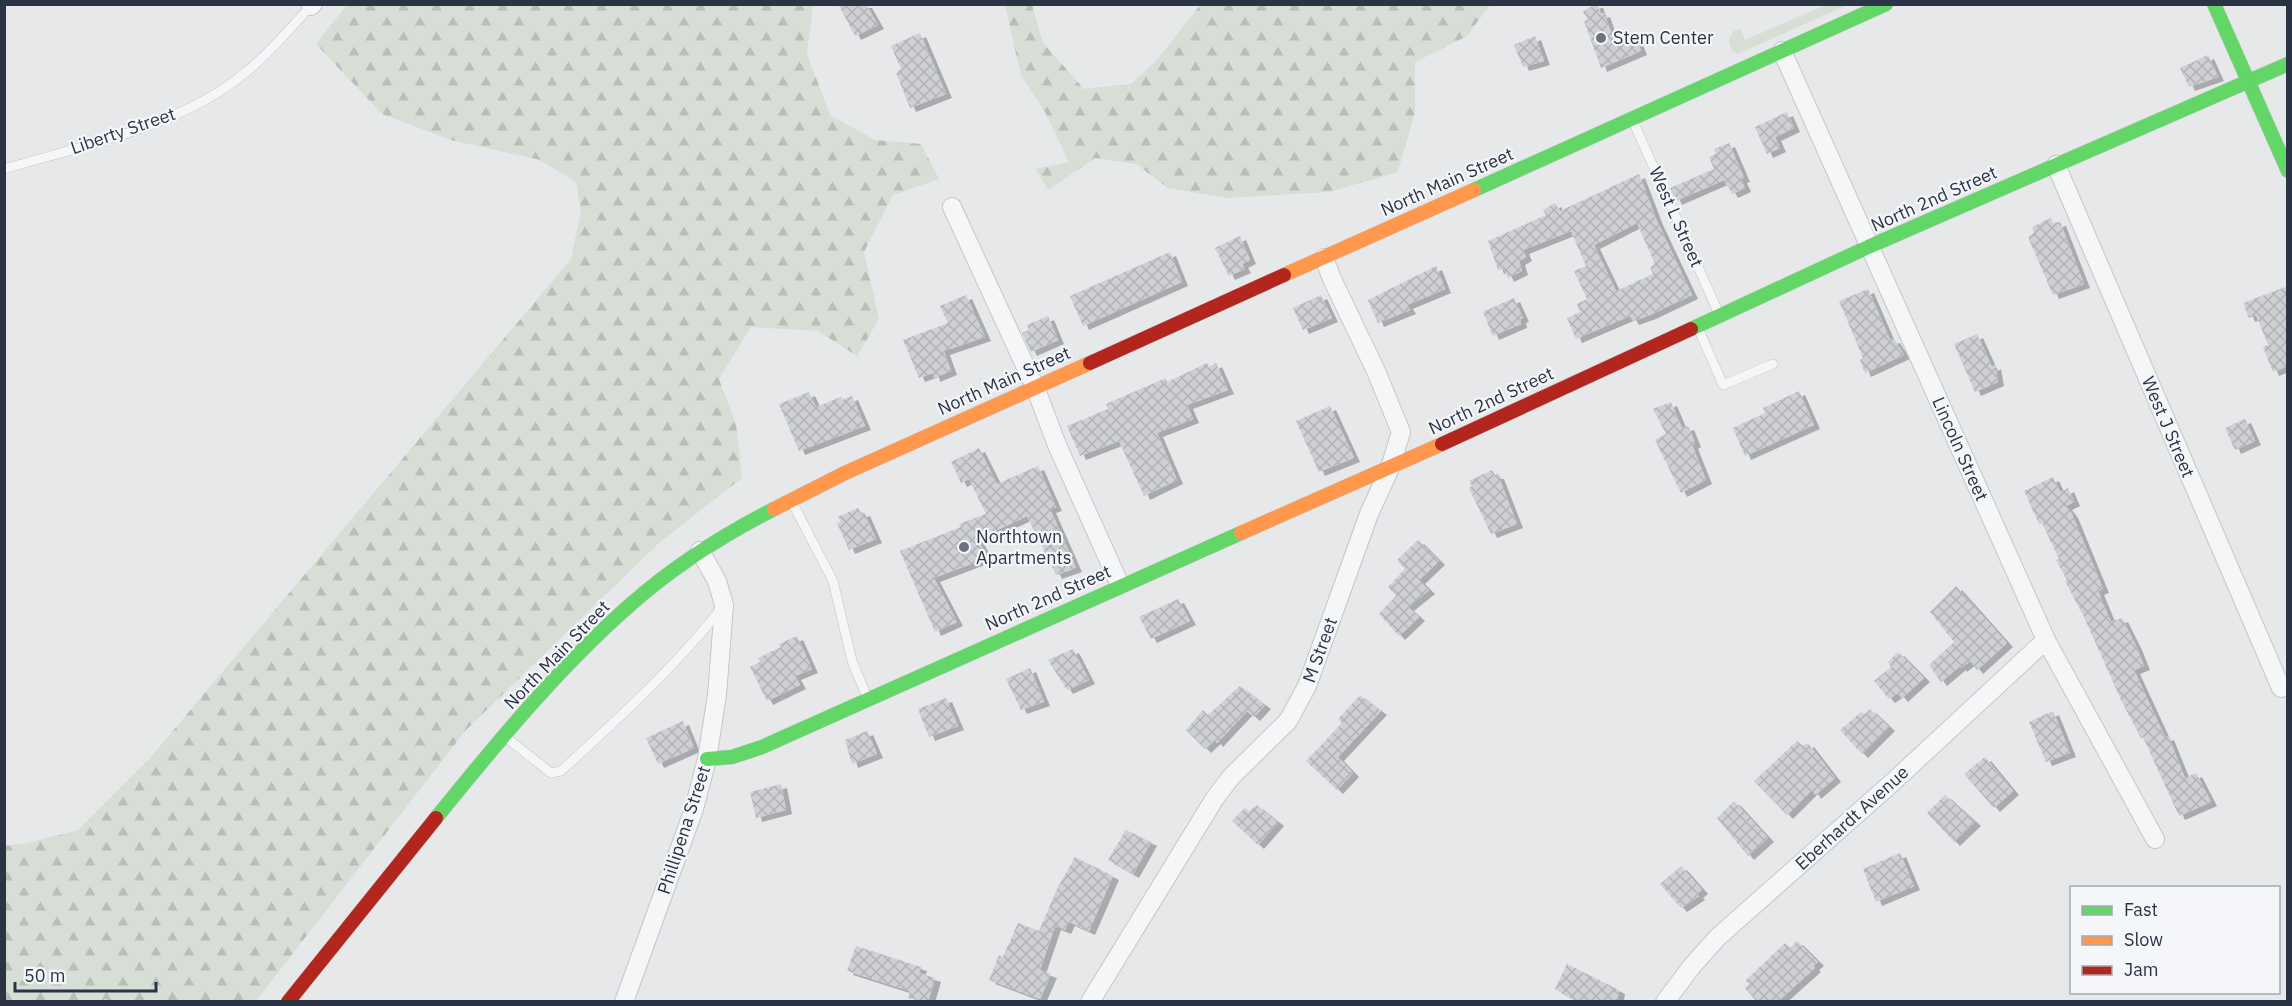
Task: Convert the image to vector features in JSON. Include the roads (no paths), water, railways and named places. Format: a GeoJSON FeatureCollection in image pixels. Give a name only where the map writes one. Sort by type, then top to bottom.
{"type":"FeatureCollection","features":[{"type":"Feature","properties":{"kind":"main road","name":"North Main Street"},"geometry":{"type":"LineString","coordinates":[[288,1002],[463,784],[598,632],[650,588],[700,551],[764,512],[791,499],[1886,4]]}},
{"type":"Feature","properties":{"kind":"main road"},"geometry":{"type":"LineString","coordinates":[[2214,4],[2288,171]]}},
{"type":"Feature","properties":{"kind":"main road","name":"North 2nd Street"},"geometry":{"type":"LineString","coordinates":[[707,759],[732,757],[762,747],[1120,585],[1390,468],[1868,247],[2288,64]]}},
{"type":"Feature","properties":{"kind":"street","name":"Lincoln Street"},"geometry":{"type":"LineString","coordinates":[[1782,51],[2046,640],[2155,839]]}},
{"type":"Feature","properties":{"kind":"street","name":"West J Street"},"geometry":{"type":"LineString","coordinates":[[2056,165],[2281,688]]}},
{"type":"Feature","properties":{"kind":"street"},"geometry":{"type":"LineString","coordinates":[[952,207],[1035,387],[1120,585]]}},
{"type":"Feature","properties":{"kind":"street","name":"M Street"},"geometry":{"type":"LineString","coordinates":[[1090,1002],[1215,798],[1231,777],[1288,721],[1297,708],[1369,514],[1390,468],[1401,432],[1376,371],[1324,258]]}},
{"type":"Feature","properties":{"kind":"street","name":"Phillipena Street"},"geometry":{"type":"LineString","coordinates":[[624,1002],[694,809],[707,759],[717,695],[724,605],[717,581],[700,551]]}},
{"type":"Feature","properties":{"kind":"street","name":"Eberhardt Avenue"},"geometry":{"type":"LineString","coordinates":[[1666,1001],[1692,966],[1718,937],[1894,781],[2046,640]]}},
{"type":"Feature","properties":{"kind":"lane","name":"Liberty Street"},"geometry":{"type":"LineString","coordinates":[[4,169],[159,123],[206,100],[246,72],[312,5]]}},
{"type":"Feature","properties":{"kind":"lane","name":"West L Street"},"geometry":{"type":"LineString","coordinates":[[1632,118],[1720,316]]}},
{"type":"Feature","properties":{"kind":"lane"},"geometry":{"type":"LineString","coordinates":[[1697,326],[1723,385],[1773,364]]}},
{"type":"Feature","properties":{"kind":"lane"},"geometry":{"type":"LineString","coordinates":[[791,499],[833,581],[852,661],[868,698]]}},
{"type":"Feature","properties":{"kind":"lane"},"geometry":{"type":"LineString","coordinates":[[505,736],[551,773],[561,771],[687,650],[724,605]]}},
{"type":"Feature","properties":{"kind":"place","name":"Stem Center"},"geometry":{"type":"Point","coordinates":[1601,38]}},
{"type":"Feature","properties":{"kind":"place","name":"Northtown Apartments"},"geometry":{"type":"Point","coordinates":[964,547]}}]}
